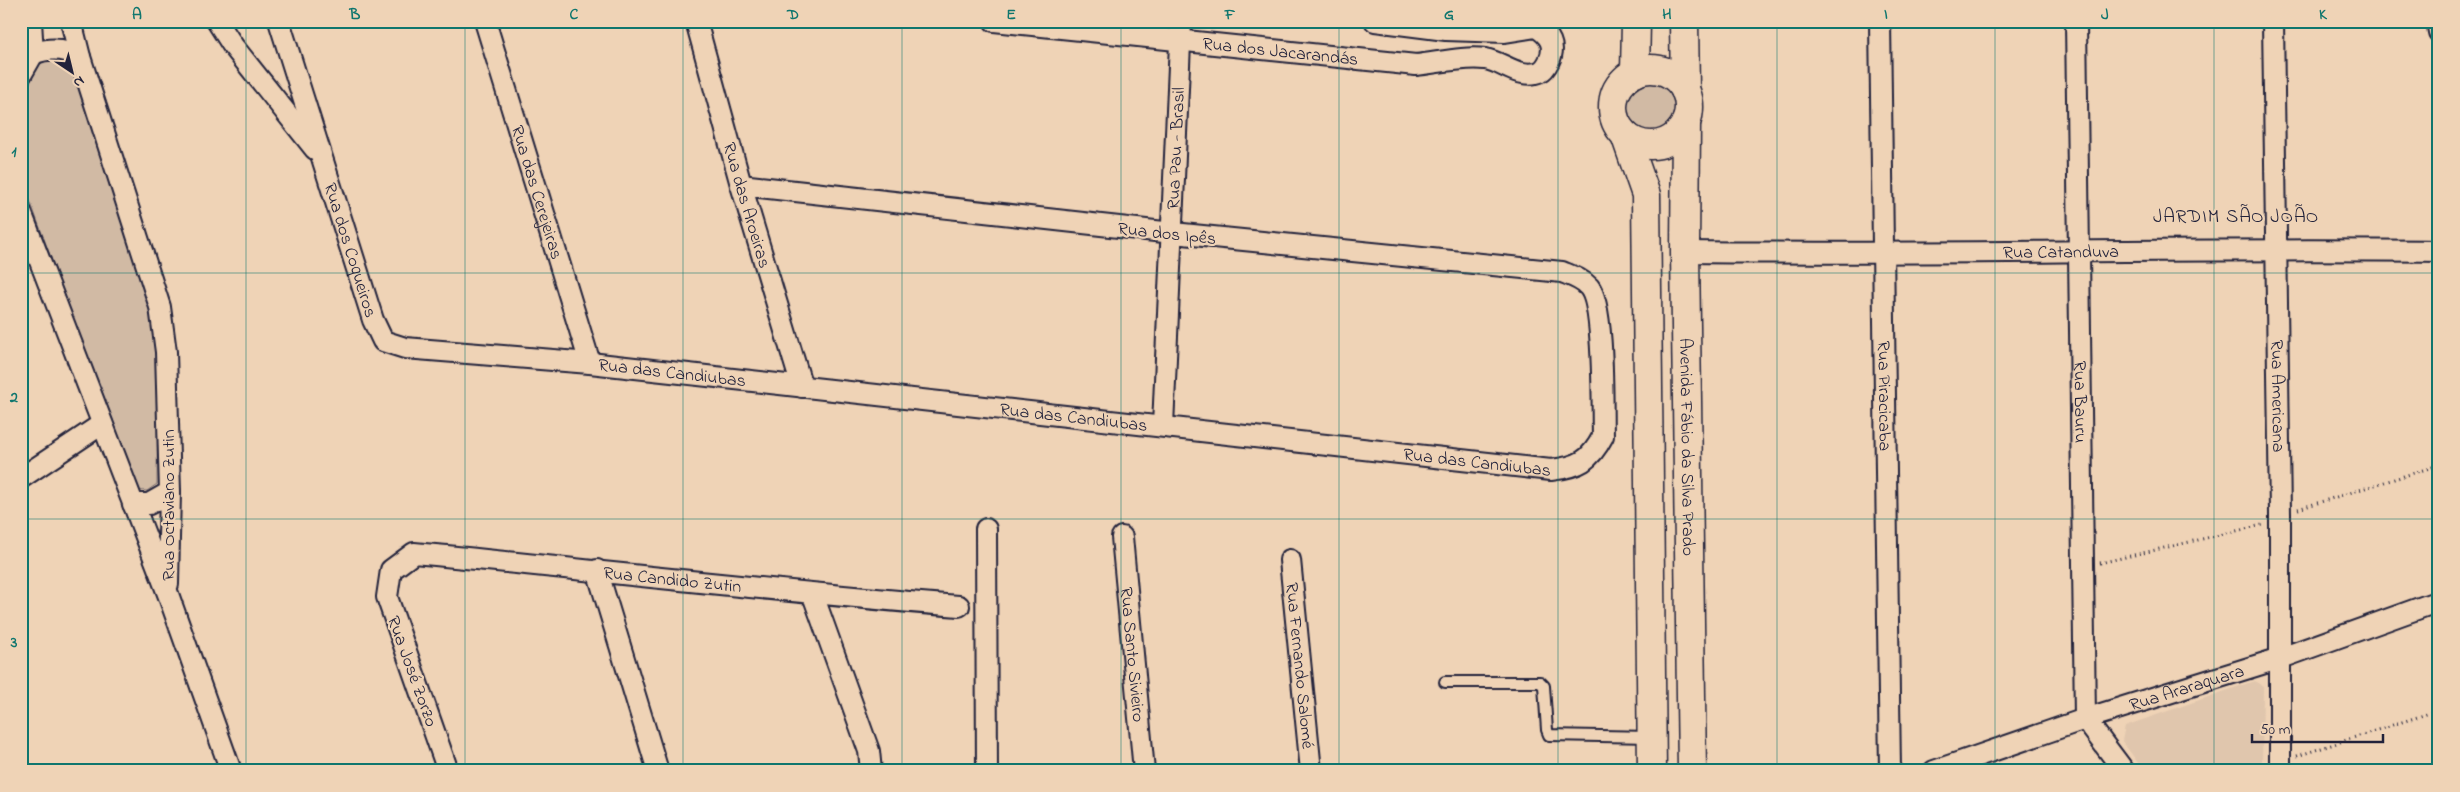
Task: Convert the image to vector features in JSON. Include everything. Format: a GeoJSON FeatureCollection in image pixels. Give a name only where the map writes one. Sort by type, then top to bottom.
{"type":"FeatureCollection","features":[{"type":"Feature","properties":{"kind":"main road"},"geometry":{"type":"LineString","coordinates":[[1635,73],[1636,21]]}},
{"type":"Feature","properties":{"kind":"main road"},"geometry":{"type":"LineString","coordinates":[[1684,21],[1685,90],[1689,106],[1686,122],[1676,136],[1658,145],[1635,142],[1625,135],[1617,125],[1614,101],[1618,89],[1625,79],[1635,73],[1647,69],[1668,73],[1681,83],[1685,90]]}},
{"type":"Feature","properties":{"kind":"main road","name":"Avenida Fábio da Silva Prado"},"geometry":{"type":"LineString","coordinates":[[1686,122],[1685,252],[1692,771]]}},
{"type":"Feature","properties":{"kind":"main road"},"geometry":{"type":"LineString","coordinates":[[1625,135],[1646,195],[1652,771]]}},
{"type":"Feature","properties":{"kind":"street"},"geometry":{"type":"LineString","coordinates":[[21,75],[33,54],[31,21]]}},
{"type":"Feature","properties":{"kind":"street","name":"Rua Octaviano Zutin"},"geometry":{"type":"LineString","coordinates":[[71,21],[80,57],[160,307],[166,352],[170,492],[168,594]]}},
{"type":"Feature","properties":{"kind":"street","name":"Rua dos Coqueiros"},"geometry":{"type":"LineString","coordinates":[[217,21],[233,46],[322,159]]}},
{"type":"Feature","properties":{"kind":"street","name":"Rua dos Coqueiros"},"geometry":{"type":"LineString","coordinates":[[279,21],[373,320],[383,341]]}},
{"type":"Feature","properties":{"kind":"street","name":"Rua das Cerejeiras"},"geometry":{"type":"LineString","coordinates":[[485,21],[590,363]]}},
{"type":"Feature","properties":{"kind":"street","name":"Rua das Aroeiras"},"geometry":{"type":"LineString","coordinates":[[696,21],[741,185],[802,387]]}},
{"type":"Feature","properties":{"kind":"street","name":"Rua dos Jacarandás"},"geometry":{"type":"LineString","coordinates":[[994,21],[1416,65],[1484,59],[1525,74],[1538,73],[1545,68],[1553,52],[1546,32],[1536,27],[1505,32],[1446,30],[1375,21]]}},
{"type":"Feature","properties":{"kind":"street","name":"Rua Pau - Brasil"},"geometry":{"type":"LineString","coordinates":[[1163,426],[1181,21]]}},
{"type":"Feature","properties":{"kind":"street","name":"Rua Piracicaba"},"geometry":{"type":"LineString","coordinates":[[1880,21],[1890,771]]}},
{"type":"Feature","properties":{"kind":"street","name":"Rua Bauru"},"geometry":{"type":"LineString","coordinates":[[2076,21],[2086,719]]}},
{"type":"Feature","properties":{"kind":"street","name":"Rua Americana"},"geometry":{"type":"LineString","coordinates":[[2273,21],[2280,518],[2280,766]]}},
{"type":"Feature","properties":{"kind":"street"},"geometry":{"type":"LineString","coordinates":[[2437,21],[2439,32]]}},
{"type":"Feature","properties":{"kind":"street"},"geometry":{"type":"LineString","coordinates":[[33,54],[56,49],[64,50],[80,57]]}},
{"type":"Feature","properties":{"kind":"street","name":"Rua dos Ipês"},"geometry":{"type":"LineString","coordinates":[[741,185],[1173,234],[1562,272],[1579,278],[1590,288]]}},
{"type":"Feature","properties":{"kind":"street","name":"Rua Octaviano Zutin"},"geometry":{"type":"LineString","coordinates":[[21,212],[168,594]]}},
{"type":"Feature","properties":{"kind":"street","name":"Rua Catanduva"},"geometry":{"type":"LineString","coordinates":[[1685,252],[1882,254],[2276,249],[2439,251]]}},
{"type":"Feature","properties":{"kind":"street","name":"Rua das Candiubas"},"geometry":{"type":"LineString","coordinates":[[383,341],[405,348],[590,363],[1542,469],[1567,468],[1581,463],[1595,452],[1603,436],[1598,316],[1590,288]]}},
{"type":"Feature","properties":{"kind":"street"},"geometry":{"type":"LineString","coordinates":[[21,478],[102,424]]}},
{"type":"Feature","properties":{"kind":"street"},"geometry":{"type":"LineString","coordinates":[[132,504],[149,504],[170,492]]}},
{"type":"Feature","properties":{"kind":"street"},"geometry":{"type":"LineString","coordinates":[[986,529],[987,771]]}},
{"type":"Feature","properties":{"kind":"street","name":"Rua Santo Sivieiro"},"geometry":{"type":"LineString","coordinates":[[1122,537],[1144,771]]}},
{"type":"Feature","properties":{"kind":"street","name":"Rua Candido Zutin"},"geometry":{"type":"LineString","coordinates":[[391,570],[414,553],[597,570],[813,595],[959,606]]}},
{"type":"Feature","properties":{"kind":"street","name":"Rua Fernando Salomé"},"geometry":{"type":"LineString","coordinates":[[1290,560],[1310,771]]}},
{"type":"Feature","properties":{"kind":"street","name":"Rua José Zorzo"},"geometry":{"type":"LineString","coordinates":[[391,570],[387,597],[448,771]]}},
{"type":"Feature","properties":{"kind":"street"},"geometry":{"type":"LineString","coordinates":[[597,570],[658,771]]}},
{"type":"Feature","properties":{"kind":"street"},"geometry":{"type":"LineString","coordinates":[[168,594],[231,771]]}},
{"type":"Feature","properties":{"kind":"street"},"geometry":{"type":"LineString","coordinates":[[813,595],[869,751],[871,771]]}},
{"type":"Feature","properties":{"kind":"street","name":"Rua Araraquara"},"geometry":{"type":"LineString","coordinates":[[1934,771],[2086,719],[2281,658],[2439,601]]}},
{"type":"Feature","properties":{"kind":"street"},"geometry":{"type":"LineString","coordinates":[[2086,719],[2124,771]]}},
{"type":"Feature","properties":{"kind":"lane"},"geometry":{"type":"LineString","coordinates":[[1445,682],[1540,682],[1544,686],[1547,730],[1550,735],[1652,737]]}},
{"type":"Feature","properties":{"kind":"path"},"geometry":{"type":"LineString","coordinates":[[2084,566],[2280,518],[2439,465]]}},
{"type":"Feature","properties":{"kind":"path"},"geometry":{"type":"LineString","coordinates":[[2280,766],[2439,710]]}},
{"type":"Feature","properties":{"kind":"shaded area"},"geometry":{"type":"Polygon","coordinates":[[[56,58],[73,66],[151,308],[158,352],[157,484],[147,491],[136,490],[21,176],[21,85],[31,70],[42,60],[56,58]]]}},
{"type":"Feature","properties":{"kind":"shaded area"},"geometry":{"type":"Polygon","coordinates":[[[1650,80],[1660,82],[1669,88],[1675,97],[1677,107],[1675,117],[1669,126],[1660,132],[1650,134],[1640,132],[1631,126],[1625,117],[1623,107],[1625,97],[1631,88],[1640,82],[1650,80]]]}},
{"type":"Feature","properties":{"kind":"shaded area"},"geometry":{"type":"Polygon","coordinates":[[[2254,681],[2263,686],[2262,771],[2144,771],[2122,741],[2125,726],[2254,681]]]}},
{"type":"Feature","properties":{"kind":"district","name":"JARDIM SÃO JOÃO"},"geometry":{"type":"Point","coordinates":[2236,215]}}]}
